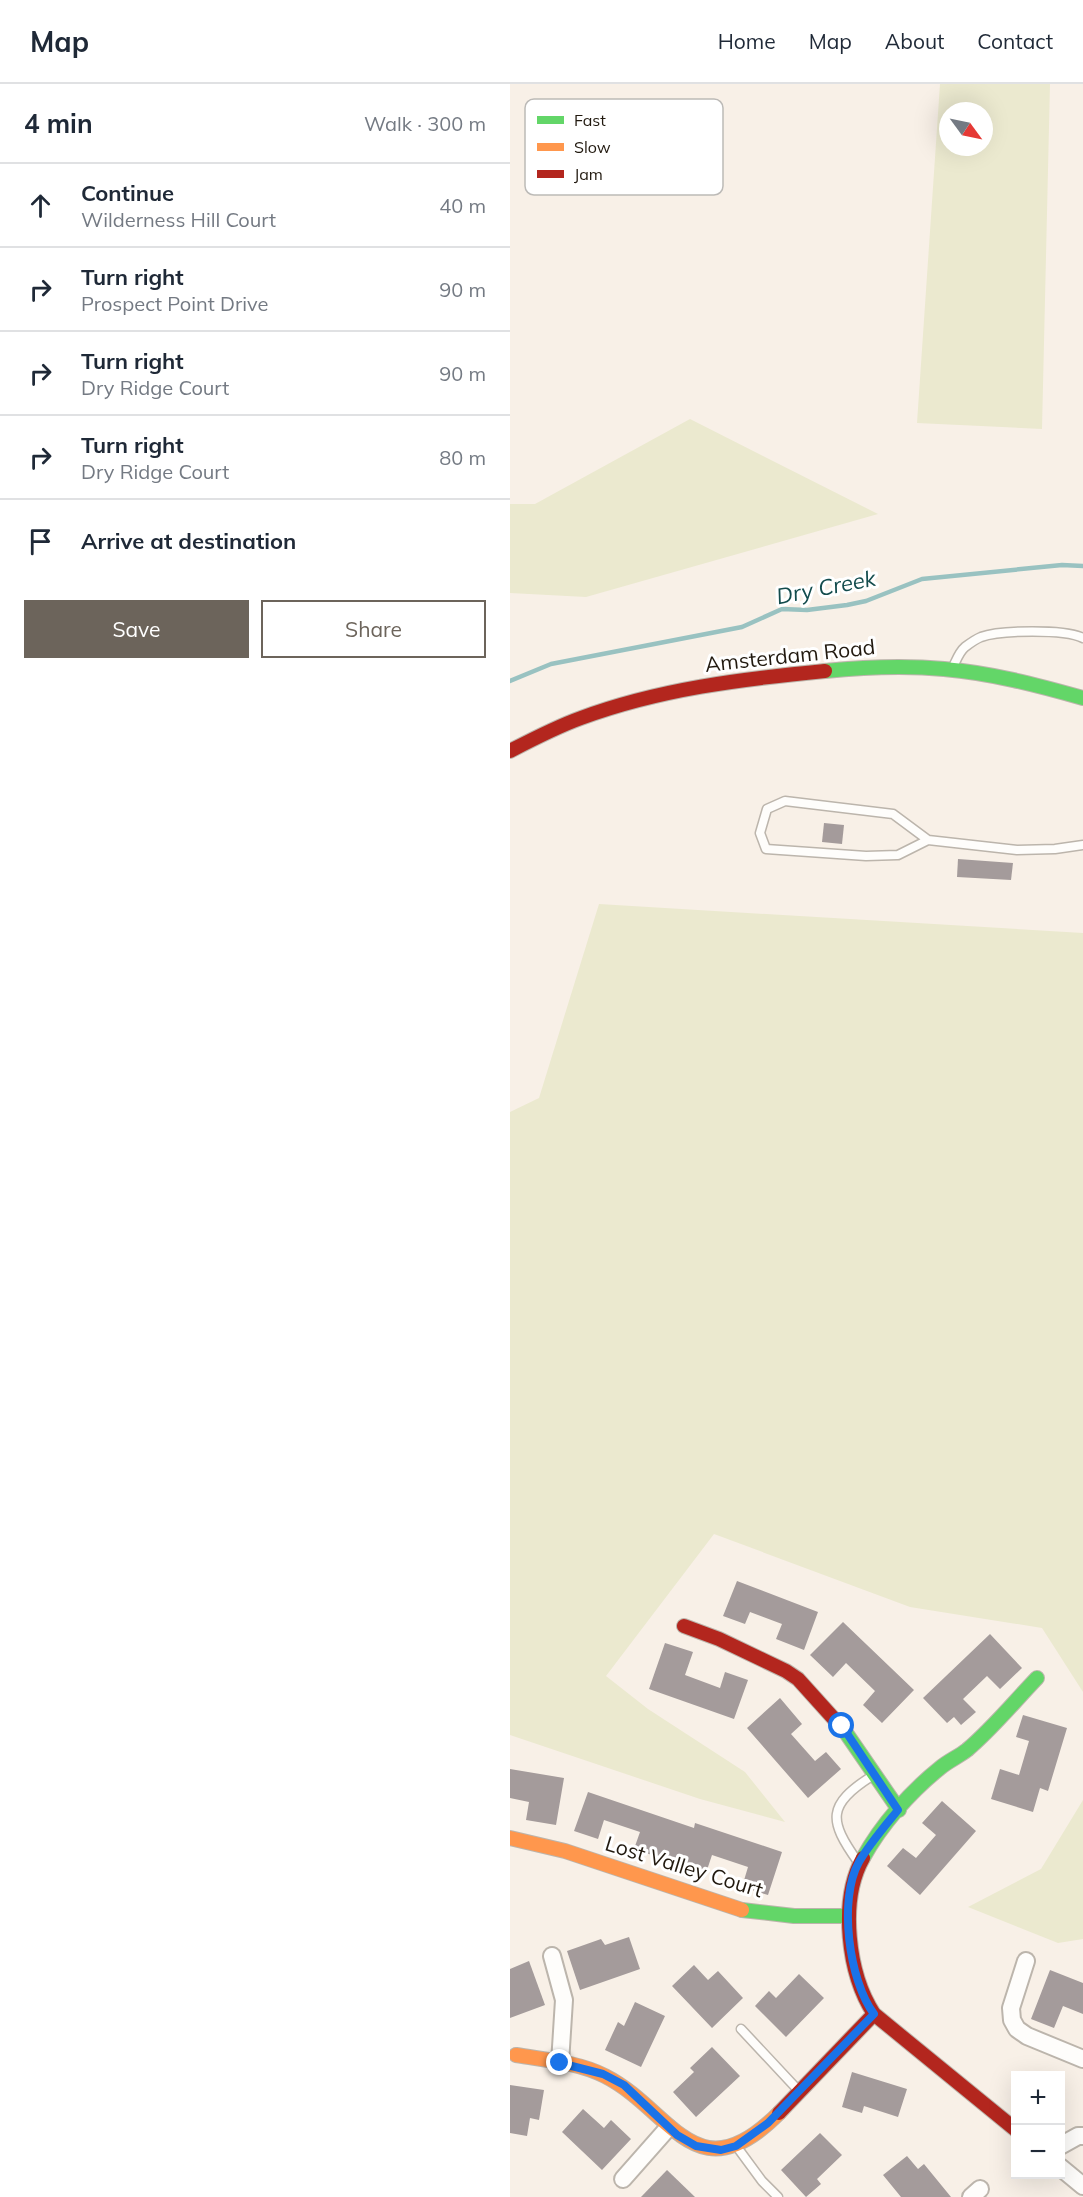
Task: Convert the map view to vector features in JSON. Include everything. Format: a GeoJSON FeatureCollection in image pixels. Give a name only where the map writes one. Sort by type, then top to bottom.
{"type":"FeatureCollection","features":[{"type":"Feature","properties":{"kind":"street","name":"Amsterdam Road"},"geometry":{"type":"LineString","coordinates":[[510,751],[570,721],[599,710],[661,693],[733,681],[861,667],[902,666],[951,670],[1040,686],[1083,698]]}},
{"type":"Feature","properties":{"kind":"street"},"geometry":{"type":"LineString","coordinates":[[684,1626],[719,1639],[798,1679],[842,1726],[898,1810]]}},
{"type":"Feature","properties":{"kind":"street"},"geometry":{"type":"LineString","coordinates":[[1011,2126],[874,2014],[867,2004],[854,1966],[848,1916],[852,1882],[859,1863],[898,1810],[940,1768],[966,1751],[1037,1678]]}},
{"type":"Feature","properties":{"kind":"street","name":"Lost Valley Court"},"geometry":{"type":"LineString","coordinates":[[510,1838],[565,1851],[741,1910],[810,1917],[848,1916]]}},
{"type":"Feature","properties":{"kind":"street"},"geometry":{"type":"LineString","coordinates":[[552,1956],[564,2000],[560,2063]]}},
{"type":"Feature","properties":{"kind":"street"},"geometry":{"type":"LineString","coordinates":[[1026,1960],[1011,2008],[1012,2020],[1017,2030],[1083,2059]]}},
{"type":"Feature","properties":{"kind":"street"},"geometry":{"type":"LineString","coordinates":[[516,2055],[603,2074],[624,2085],[677,2135],[696,2146],[721,2150],[736,2146],[768,2123],[874,2014]]}},
{"type":"Feature","properties":{"kind":"street"},"geometry":{"type":"LineString","coordinates":[[623,2179],[668,2128]]}},
{"type":"Feature","properties":{"kind":"street"},"geometry":{"type":"LineString","coordinates":[[1065,2143],[1078,2136],[1083,2136]]}},
{"type":"Feature","properties":{"kind":"street"},"geometry":{"type":"LineString","coordinates":[[1065,2171],[1083,2186]]}},
{"type":"Feature","properties":{"kind":"lane"},"geometry":{"type":"LineString","coordinates":[[951,670],[962,649],[981,637],[1005,632],[1025,632],[1076,634],[1083,638]]}},
{"type":"Feature","properties":{"kind":"lane"},"geometry":{"type":"LineString","coordinates":[[928,840],[898,855],[866,856],[766,849],[760,833],[767,809],[785,801],[893,814],[928,840],[1017,850],[1055,849],[1083,845]]}},
{"type":"Feature","properties":{"kind":"lane"},"geometry":{"type":"LineString","coordinates":[[859,1863],[842,1838],[838,1828],[838,1814],[841,1801],[850,1790],[875,1775]]}},
{"type":"Feature","properties":{"kind":"lane"},"geometry":{"type":"LineString","coordinates":[[741,2029],[799,2091]]}},
{"type":"Feature","properties":{"kind":"lane"},"geometry":{"type":"LineString","coordinates":[[736,2146],[750,2166],[778,2197]]}},
{"type":"Feature","properties":{"kind":"shaded area"},"geometry":{"type":"Polygon","coordinates":[[[940,84],[1050,84],[1042,429],[917,423],[940,84]]]}},
{"type":"Feature","properties":{"kind":"shaded area"},"geometry":{"type":"Polygon","coordinates":[[[690,419],[878,514],[586,597],[510,593],[510,504],[535,504],[690,419]]]}},
{"type":"Feature","properties":{"kind":"shaded area"},"geometry":{"type":"Polygon","coordinates":[[[599,904],[1083,933],[1083,1692],[1042,1628],[910,1607],[714,1534],[606,1676],[648,1709],[745,1772],[785,1822],[700,1799],[510,1735],[510,1112],[539,1098],[599,904]]]}},
{"type":"Feature","properties":{"kind":"shaded area"},"geometry":{"type":"Polygon","coordinates":[[[1083,1800],[1083,1939],[1058,1943],[968,1907],[1041,1869],[1083,1800]]]}},
{"type":"Feature","properties":{"kind":"building"},"geometry":{"type":"Polygon","coordinates":[[[824,823],[844,825],[842,844],[822,842],[824,823]]]}},
{"type":"Feature","properties":{"kind":"building"},"geometry":{"type":"Polygon","coordinates":[[[958,859],[1013,863],[1011,880],[957,877],[958,859]]]}},
{"type":"Feature","properties":{"kind":"building"},"geometry":{"type":"Polygon","coordinates":[[[737,1581],[818,1612],[804,1650],[776,1639],[782,1624],[750,1612],[745,1624],[723,1616],[737,1581]]]}},
{"type":"Feature","properties":{"kind":"building"},"geometry":{"type":"Polygon","coordinates":[[[843,1622],[914,1690],[882,1723],[863,1705],[875,1691],[846,1663],[833,1677],[810,1655],[843,1622]]]}},
{"type":"Feature","properties":{"kind":"building"},"geometry":{"type":"Polygon","coordinates":[[[990,1634],[1022,1668],[1000,1689],[987,1676],[963,1699],[976,1712],[961,1725],[954,1717],[947,1723],[923,1698],[990,1634]]]}},
{"type":"Feature","properties":{"kind":"building"},"geometry":{"type":"Polygon","coordinates":[[[665,1643],[693,1652],[685,1675],[720,1688],[725,1672],[748,1680],[734,1719],[649,1689],[665,1643]]]}},
{"type":"Feature","properties":{"kind":"building"},"geometry":{"type":"Polygon","coordinates":[[[780,1698],[802,1724],[791,1734],[815,1761],[826,1752],[841,1769],[808,1798],[747,1728],[780,1698]]]}},
{"type":"Feature","properties":{"kind":"building"},"geometry":{"type":"Polygon","coordinates":[[[1023,1715],[1067,1728],[1048,1791],[1040,1788],[1033,1812],[991,1799],[1000,1769],[1019,1775],[1029,1741],[1016,1737],[1023,1715]]]}},
{"type":"Feature","properties":{"kind":"building"},"geometry":{"type":"Polygon","coordinates":[[[510,1769],[564,1778],[556,1825],[526,1820],[529,1802],[510,1798],[510,1769]]]}},
{"type":"Feature","properties":{"kind":"building"},"geometry":{"type":"Polygon","coordinates":[[[588,1792],[694,1828],[695,1823],[782,1852],[768,1895],[742,1887],[748,1867],[712,1855],[706,1873],[634,1849],[640,1832],[604,1820],[598,1839],[574,1831],[588,1792]]]}},
{"type":"Feature","properties":{"kind":"building"},"geometry":{"type":"Polygon","coordinates":[[[942,1801],[976,1831],[920,1895],[887,1866],[903,1848],[916,1858],[936,1835],[922,1823],[942,1801]]]}},
{"type":"Feature","properties":{"kind":"building"},"geometry":{"type":"Polygon","coordinates":[[[629,1937],[640,1969],[580,1990],[567,1951],[601,1939],[605,1945],[629,1937]]]}},
{"type":"Feature","properties":{"kind":"building"},"geometry":{"type":"Polygon","coordinates":[[[529,1961],[545,2005],[510,2018],[510,1969],[529,1961]]]}},
{"type":"Feature","properties":{"kind":"building"},"geometry":{"type":"Polygon","coordinates":[[[694,1965],[708,1980],[718,1971],[743,1998],[712,2028],[672,1986],[694,1965]]]}},
{"type":"Feature","properties":{"kind":"building"},"geometry":{"type":"Polygon","coordinates":[[[1050,1970],[1083,1983],[1083,2014],[1063,2006],[1054,2028],[1031,2019],[1050,1970]]]}},
{"type":"Feature","properties":{"kind":"building"},"geometry":{"type":"Polygon","coordinates":[[[799,1974],[824,1998],[786,2037],[755,2006],[769,1991],[776,1998],[799,1974]]]}},
{"type":"Feature","properties":{"kind":"building"},"geometry":{"type":"Polygon","coordinates":[[[635,2002],[665,2016],[641,2067],[605,2050],[618,2022],[624,2026],[635,2002]]]}},
{"type":"Feature","properties":{"kind":"building"},"geometry":{"type":"Polygon","coordinates":[[[712,2047],[740,2076],[696,2117],[673,2092],[694,2072],[690,2068],[712,2047]]]}},
{"type":"Feature","properties":{"kind":"building"},"geometry":{"type":"Polygon","coordinates":[[[852,2072],[907,2089],[898,2117],[864,2106],[862,2113],[842,2107],[852,2072]]]}},
{"type":"Feature","properties":{"kind":"building"},"geometry":{"type":"Polygon","coordinates":[[[510,2085],[544,2090],[539,2120],[530,2118],[527,2136],[510,2133],[510,2085]]]}},
{"type":"Feature","properties":{"kind":"building"},"geometry":{"type":"Polygon","coordinates":[[[583,2109],[604,2128],[611,2120],[631,2139],[602,2170],[562,2132],[583,2109]]]}},
{"type":"Feature","properties":{"kind":"building"},"geometry":{"type":"Polygon","coordinates":[[[820,2133],[842,2155],[817,2179],[821,2184],[806,2197],[781,2170],[820,2133]]]}},
{"type":"Feature","properties":{"kind":"building"},"geometry":{"type":"Polygon","coordinates":[[[907,2156],[918,2169],[924,2164],[951,2197],[901,2197],[883,2175],[907,2156]]]}},
{"type":"Feature","properties":{"kind":"building"},"geometry":{"type":"Polygon","coordinates":[[[667,2170],[695,2197],[641,2197],[667,2170]]]}},
{"type":"Feature","properties":{"kind":"waterway","name":"Dry Creek"},"geometry":{"type":"LineString","coordinates":[[510,681],[551,664],[742,627],[782,609],[807,610],[866,601],[922,579],[1062,565],[1083,566]]}},
{"type":"Feature","properties":{"kind":"traffic: fast"},"geometry":{"type":"LineString","coordinates":[[825,671],[884,667],[944,669],[1014,680],[1083,698]]}},
{"type":"Feature","properties":{"kind":"traffic: fast"},"geometry":{"type":"LineString","coordinates":[[863,1858],[878,1833],[907,1798],[946,1763],[976,1742],[1037,1678]]}},
{"type":"Feature","properties":{"kind":"traffic: fast"},"geometry":{"type":"LineString","coordinates":[[844,1730],[899,1810]]}},
{"type":"Feature","properties":{"kind":"traffic: fast"},"geometry":{"type":"LineString","coordinates":[[742,1910],[794,1916],[848,1916]]}},
{"type":"Feature","properties":{"kind":"traffic: slow"},"geometry":{"type":"LineString","coordinates":[[510,1838],[565,1851],[742,1910]]}},
{"type":"Feature","properties":{"kind":"traffic: slow"},"geometry":{"type":"LineString","coordinates":[[516,2055],[550,2060],[595,2071],[628,2091],[686,2139],[705,2147],[726,2147],[750,2137],[779,2113]]}},
{"type":"Feature","properties":{"kind":"traffic: jam"},"geometry":{"type":"LineString","coordinates":[[510,751],[545,733],[610,708],[671,692],[825,671]]}},
{"type":"Feature","properties":{"kind":"traffic: jam"},"geometry":{"type":"LineString","coordinates":[[684,1626],[719,1639],[786,1671],[798,1679],[844,1730]]}},
{"type":"Feature","properties":{"kind":"traffic: jam"},"geometry":{"type":"LineString","coordinates":[[863,1858],[851,1895],[849,1916],[853,1958],[865,1998],[874,2014],[1011,2126]]}},
{"type":"Feature","properties":{"kind":"traffic: jam"},"geometry":{"type":"LineString","coordinates":[[779,2113],[874,2014]]}},
{"type":"Feature","properties":{"kind":"route"},"geometry":{"type":"LineString","coordinates":[[560,2063],[603,2074],[624,2085],[677,2135],[696,2146],[721,2150],[749,2139],[768,2123],[874,2014],[867,2004],[854,1966],[848,1916],[849,1898],[859,1863],[898,1810],[842,1726]]}}]}
